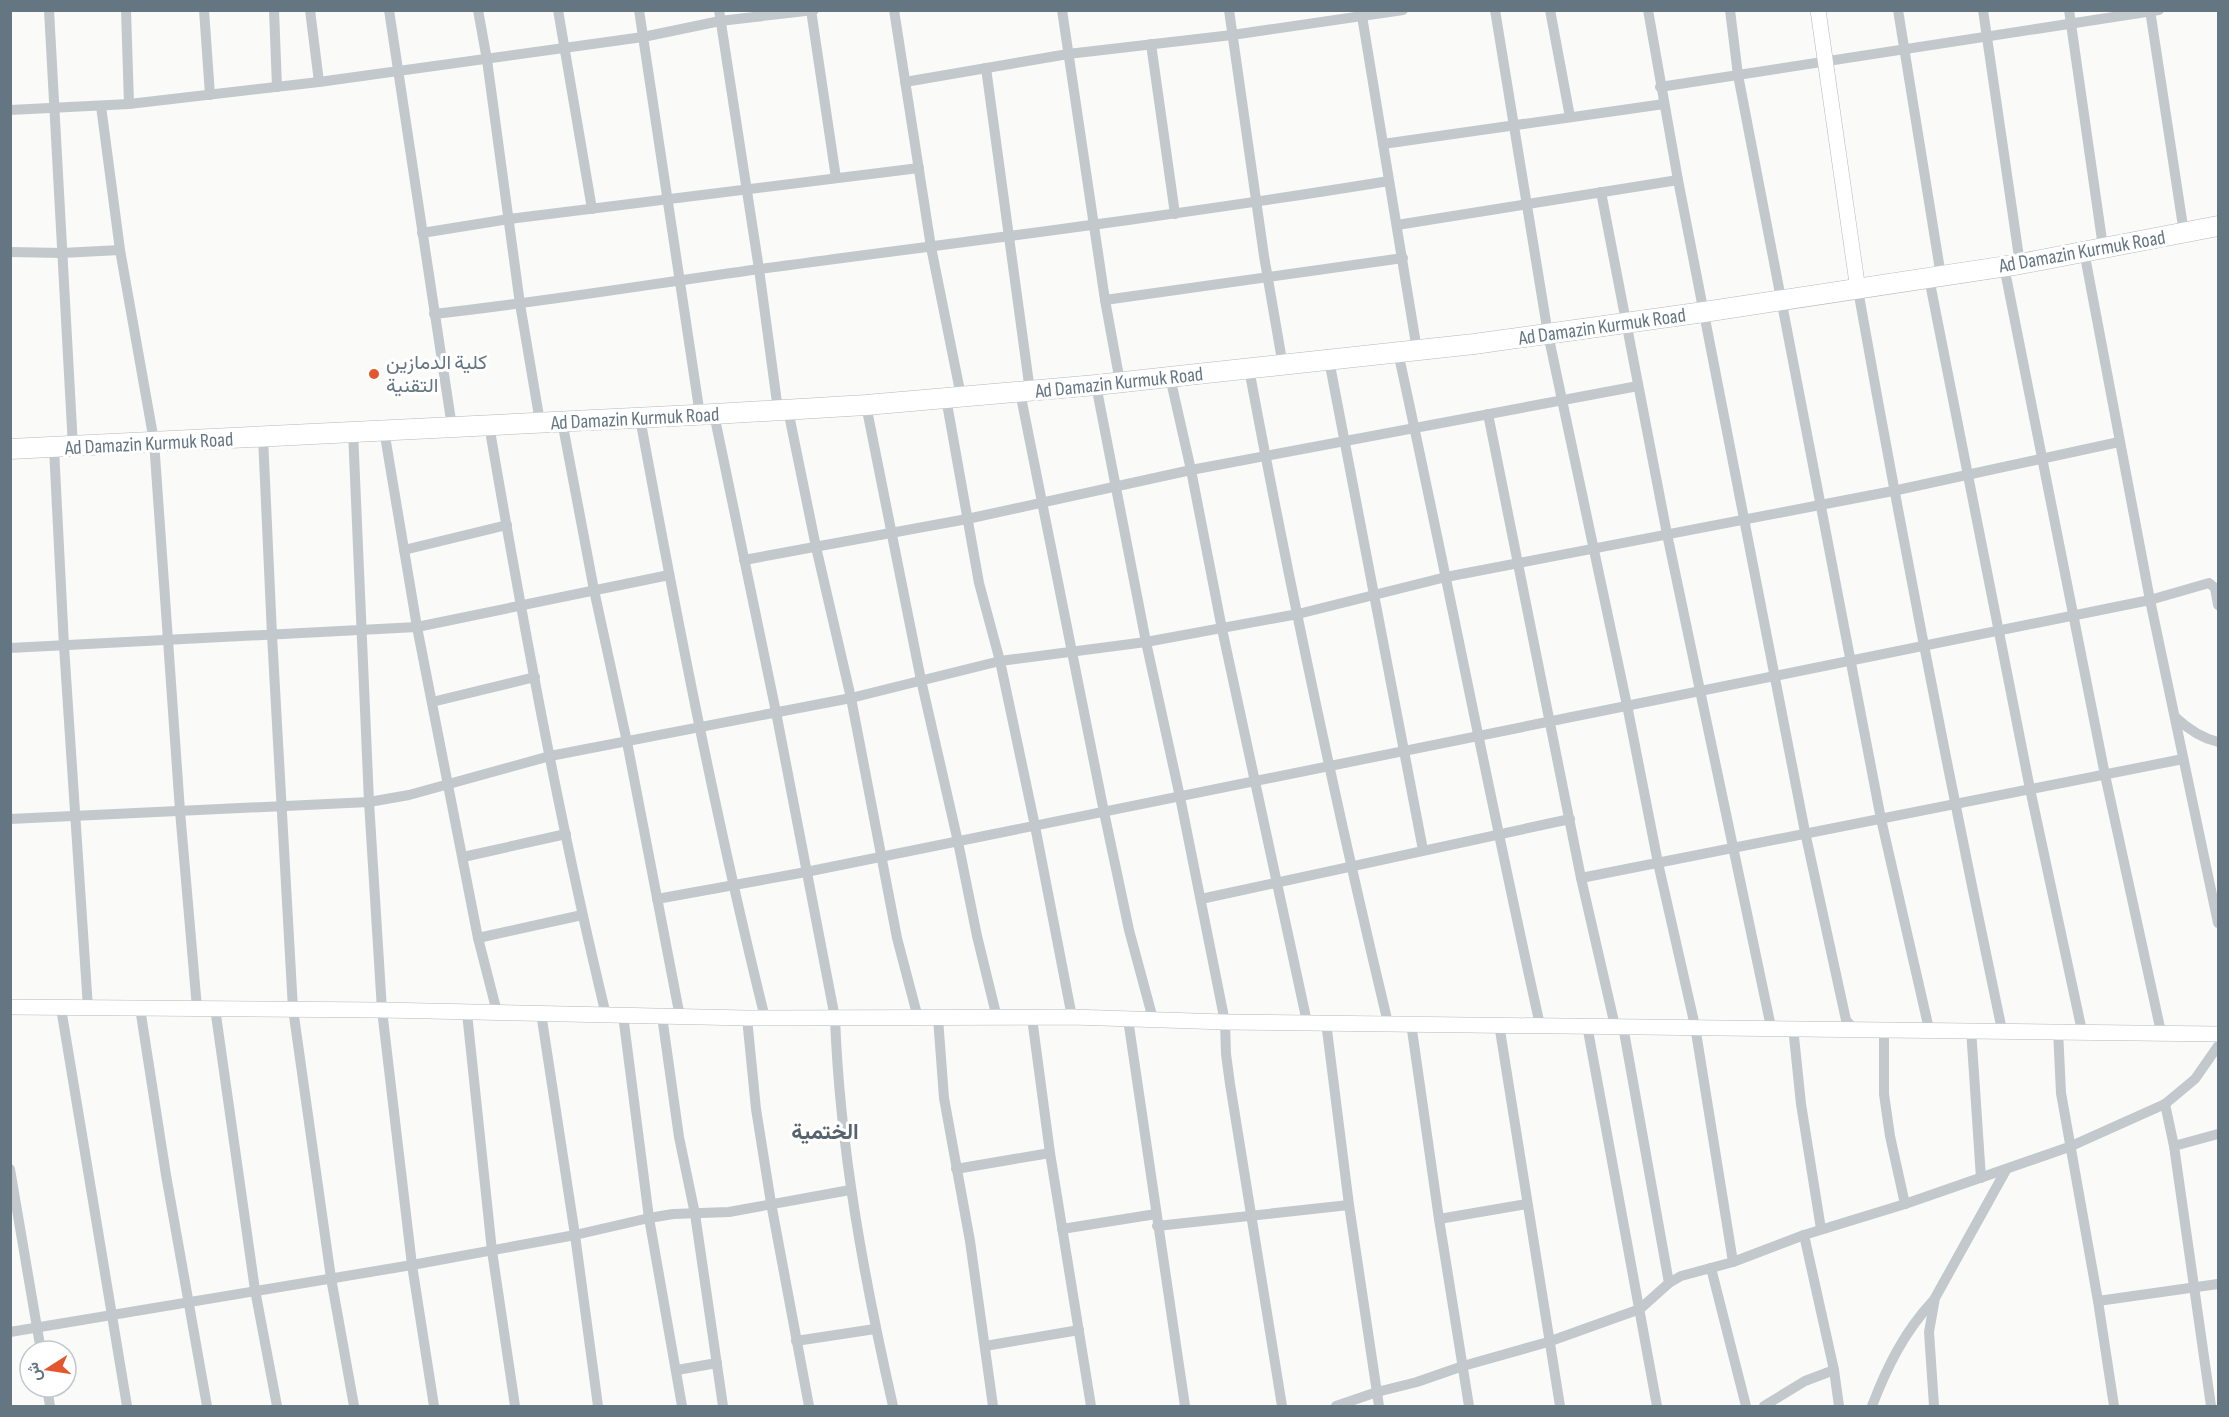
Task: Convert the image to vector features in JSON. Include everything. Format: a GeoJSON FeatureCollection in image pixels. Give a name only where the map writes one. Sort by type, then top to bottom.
{"type":"FeatureCollection","features":[{"type":"Feature","properties":{"kind":"highway","name":"Ad Damazin Kurmuk Road"},"geometry":{"type":"LineString","coordinates":[[10,449],[707,415],[866,405],[1096,385],[1283,366],[1548,334],[1781,302],[2012,265],[2218,226]]}},
{"type":"Feature","properties":{"kind":"street"},"geometry":{"type":"LineString","coordinates":[[49,10],[62,253],[64,646],[88,1008]]}},
{"type":"Feature","properties":{"kind":"street"},"geometry":{"type":"LineString","coordinates":[[126,10],[129,104]]}},
{"type":"Feature","properties":{"kind":"street"},"geometry":{"type":"LineString","coordinates":[[204,10],[210,95]]}},
{"type":"Feature","properties":{"kind":"street"},"geometry":{"type":"LineString","coordinates":[[274,10],[277,87]]}},
{"type":"Feature","properties":{"kind":"street"},"geometry":{"type":"LineString","coordinates":[[310,10],[320,82]]}},
{"type":"Feature","properties":{"kind":"street"},"geometry":{"type":"LineString","coordinates":[[389,10],[452,427]]}},
{"type":"Feature","properties":{"kind":"street"},"geometry":{"type":"LineString","coordinates":[[478,10],[487,60],[520,304],[540,422]]}},
{"type":"Feature","properties":{"kind":"street"},"geometry":{"type":"LineString","coordinates":[[558,10],[592,209]]}},
{"type":"Feature","properties":{"kind":"street"},"geometry":{"type":"LineString","coordinates":[[639,10],[679,280],[707,415],[744,560],[835,1018],[837,1065],[850,1190],[875,1329],[893,1407]]}},
{"type":"Feature","properties":{"kind":"street"},"geometry":{"type":"LineString","coordinates":[[894,10],[954,397],[967,519],[979,583],[1000,661],[1035,826],[1072,1017]]}},
{"type":"Feature","properties":{"kind":"street"},"geometry":{"type":"LineString","coordinates":[[1062,10],[1105,300],[1120,382]]}},
{"type":"Feature","properties":{"kind":"street"},"geometry":{"type":"LineString","coordinates":[[1229,10],[1283,366]]}},
{"type":"Feature","properties":{"kind":"street"},"geometry":{"type":"LineString","coordinates":[[905,82],[1068,54],[1232,35],[1362,13],[1403,10]]}},
{"type":"Feature","properties":{"kind":"street"},"geometry":{"type":"LineString","coordinates":[[1495,10],[1548,334],[1658,863],[1695,1026],[1732,1262]]}},
{"type":"Feature","properties":{"kind":"street"},"geometry":{"type":"LineString","coordinates":[[1550,10],[1570,117]]}},
{"type":"Feature","properties":{"kind":"street"},"geometry":{"type":"LineString","coordinates":[[1648,10],[1660,87],[1806,834],[1846,1020],[1853,1028]]}},
{"type":"Feature","properties":{"kind":"street"},"geometry":{"type":"LineString","coordinates":[[1730,10],[1738,75],[1881,819],[1929,1029]]}},
{"type":"Feature","properties":{"kind":"street"},"geometry":{"type":"LineString","coordinates":[[1818,10],[1858,290],[1893,491],[1954,804],[2002,1030]]}},
{"type":"Feature","properties":{"kind":"street"},"geometry":{"type":"LineString","coordinates":[[1898,10],[1935,277],[1968,475],[2030,789],[2082,1031]]}},
{"type":"Feature","properties":{"kind":"street"},"geometry":{"type":"LineString","coordinates":[[1983,10],[2012,265],[2042,459],[2105,775],[2161,1032]]}},
{"type":"Feature","properties":{"kind":"street"},"geometry":{"type":"LineString","coordinates":[[2069,10],[2093,249],[2119,442],[2218,923]]}},
{"type":"Feature","properties":{"kind":"street"},"geometry":{"type":"LineString","coordinates":[[10,110],[129,104],[320,82],[643,37],[719,16],[812,11],[836,178]]}},
{"type":"Feature","properties":{"kind":"street"},"geometry":{"type":"LineString","coordinates":[[1660,87],[2153,11],[2184,233]]}},
{"type":"Feature","properties":{"kind":"street"},"geometry":{"type":"LineString","coordinates":[[1362,13],[1402,258],[1414,428],[1497,834],[1540,1025]]}},
{"type":"Feature","properties":{"kind":"street"},"geometry":{"type":"LineString","coordinates":[[719,16],[783,410],[852,698],[897,938],[918,1018]]}},
{"type":"Feature","properties":{"kind":"street"},"geometry":{"type":"LineString","coordinates":[[1151,44],[1175,214]]}},
{"type":"Feature","properties":{"kind":"street"},"geometry":{"type":"LineString","coordinates":[[986,68],[1025,392],[1042,501],[1129,930],[1153,1018]]}},
{"type":"Feature","properties":{"kind":"street"},"geometry":{"type":"LineString","coordinates":[[1383,144],[1664,104]]}},
{"type":"Feature","properties":{"kind":"street"},"geometry":{"type":"LineString","coordinates":[[101,106],[120,250],[154,441],[180,811],[197,1008]]}},
{"type":"Feature","properties":{"kind":"street"},"geometry":{"type":"LineString","coordinates":[[422,233],[509,219],[919,168]]}},
{"type":"Feature","properties":{"kind":"street"},"geometry":{"type":"LineString","coordinates":[[1397,225],[1678,180]]}},
{"type":"Feature","properties":{"kind":"street"},"geometry":{"type":"LineString","coordinates":[[434,314],[1094,226],[1389,181]]}},
{"type":"Feature","properties":{"kind":"street"},"geometry":{"type":"LineString","coordinates":[[1601,192],[1667,534],[1771,1027]]}},
{"type":"Feature","properties":{"kind":"street"},"geometry":{"type":"LineString","coordinates":[[10,252],[62,253],[120,250]]}},
{"type":"Feature","properties":{"kind":"street"},"geometry":{"type":"LineString","coordinates":[[1105,300],[1402,258]]}},
{"type":"Feature","properties":{"kind":"street"},"geometry":{"type":"LineString","coordinates":[[1329,360],[1423,850]]}},
{"type":"Feature","properties":{"kind":"street"},"geometry":{"type":"LineString","coordinates":[[1249,369],[1350,866],[1388,1023]]}},
{"type":"Feature","properties":{"kind":"street"},"geometry":{"type":"LineString","coordinates":[[1170,377],[1307,1022]]}},
{"type":"Feature","properties":{"kind":"street"},"geometry":{"type":"LineString","coordinates":[[1096,385],[1146,642],[1225,1022],[1226,1054],[1282,1407]]}},
{"type":"Feature","properties":{"kind":"street"},"geometry":{"type":"LineString","coordinates":[[744,560],[967,519],[1191,470],[1638,386]]}},
{"type":"Feature","properties":{"kind":"street"},"geometry":{"type":"LineString","coordinates":[[866,405],[921,680],[997,1018]]}},
{"type":"Feature","properties":{"kind":"street"},"geometry":{"type":"LineString","coordinates":[[1488,414],[1581,878],[1619,1026],[1669,1283]]}},
{"type":"Feature","properties":{"kind":"street"},"geometry":{"type":"LineString","coordinates":[[640,417],[699,728],[732,885],[765,1018]]}},
{"type":"Feature","properties":{"kind":"street"},"geometry":{"type":"LineString","coordinates":[[562,421],[680,1017]]}},
{"type":"Feature","properties":{"kind":"street"},"geometry":{"type":"LineString","coordinates":[[489,425],[550,756],[582,915],[606,1014]]}},
{"type":"Feature","properties":{"kind":"street"},"geometry":{"type":"LineString","coordinates":[[384,430],[417,627],[478,938],[497,1012]]}},
{"type":"Feature","properties":{"kind":"street"},"geometry":{"type":"LineString","coordinates":[[353,431],[369,802],[382,1010],[412,1265],[434,1407]]}},
{"type":"Feature","properties":{"kind":"street"},"geometry":{"type":"LineString","coordinates":[[263,437],[293,1009],[331,1278],[354,1407]]}},
{"type":"Feature","properties":{"kind":"street"},"geometry":{"type":"LineString","coordinates":[[10,819],[369,802],[409,795],[550,756],[852,698],[1000,661],[1146,642],[1222,629],[1298,614],[1446,577],[1893,491],[2119,442]]}},
{"type":"Feature","properties":{"kind":"street"},"geometry":{"type":"LineString","coordinates":[[404,550],[507,525]]}},
{"type":"Feature","properties":{"kind":"street"},"geometry":{"type":"LineString","coordinates":[[10,648],[417,627],[669,575]]}},
{"type":"Feature","properties":{"kind":"street"},"geometry":{"type":"LineString","coordinates":[[657,899],[806,872],[1257,782],[2150,600],[2209,583],[2217,588],[2218,605]]}},
{"type":"Feature","properties":{"kind":"street"},"geometry":{"type":"LineString","coordinates":[[432,702],[535,677]]}},
{"type":"Feature","properties":{"kind":"street"},"geometry":{"type":"LineString","coordinates":[[2175,717],[2186,728],[2201,737],[2218,742]]}},
{"type":"Feature","properties":{"kind":"street"},"geometry":{"type":"LineString","coordinates":[[1581,878],[2183,759]]}},
{"type":"Feature","properties":{"kind":"street"},"geometry":{"type":"LineString","coordinates":[[1201,899],[1570,819]]}},
{"type":"Feature","properties":{"kind":"street"},"geometry":{"type":"LineString","coordinates":[[462,857],[566,834]]}},
{"type":"Feature","properties":{"kind":"street"},"geometry":{"type":"LineString","coordinates":[[478,938],[582,915]]}},
{"type":"Feature","properties":{"kind":"street"},"geometry":{"type":"LineString","coordinates":[[10,1007],[382,1010],[747,1018],[1072,1017],[1225,1022],[2058,1030],[2218,1034]]}},
{"type":"Feature","properties":{"kind":"street"},"geometry":{"type":"LineString","coordinates":[[61,1008],[127,1407]]}},
{"type":"Feature","properties":{"kind":"street"},"geometry":{"type":"LineString","coordinates":[[140,1008],[166,1175],[207,1407]]}},
{"type":"Feature","properties":{"kind":"street"},"geometry":{"type":"LineString","coordinates":[[215,1008],[255,1290],[277,1407]]}},
{"type":"Feature","properties":{"kind":"street"},"geometry":{"type":"LineString","coordinates":[[467,1013],[492,1251],[515,1407]]}},
{"type":"Feature","properties":{"kind":"street"},"geometry":{"type":"LineString","coordinates":[[541,1013],[575,1235],[598,1407]]}},
{"type":"Feature","properties":{"kind":"street"},"geometry":{"type":"LineString","coordinates":[[624,1015],[649,1218],[682,1407]]}},
{"type":"Feature","properties":{"kind":"street"},"geometry":{"type":"LineString","coordinates":[[662,1016],[679,1137],[695,1214],[723,1407]]}},
{"type":"Feature","properties":{"kind":"street"},"geometry":{"type":"LineString","coordinates":[[747,1018],[756,1109],[809,1407]]}},
{"type":"Feature","properties":{"kind":"street"},"geometry":{"type":"LineString","coordinates":[[938,1018],[945,1098],[970,1241],[993,1407]]}},
{"type":"Feature","properties":{"kind":"street"},"geometry":{"type":"LineString","coordinates":[[1032,1018],[1050,1153],[1091,1407]]}},
{"type":"Feature","properties":{"kind":"street"},"geometry":{"type":"LineString","coordinates":[[1128,1019],[1185,1407]]}},
{"type":"Feature","properties":{"kind":"street"},"geometry":{"type":"LineString","coordinates":[[1326,1022],[1349,1205],[1379,1407]]}},
{"type":"Feature","properties":{"kind":"street"},"geometry":{"type":"LineString","coordinates":[[1411,1023],[1438,1219],[1469,1407]]}},
{"type":"Feature","properties":{"kind":"street"},"geometry":{"type":"LineString","coordinates":[[1499,1024],[1560,1407]]}},
{"type":"Feature","properties":{"kind":"street"},"geometry":{"type":"LineString","coordinates":[[1587,1025],[1657,1407]]}},
{"type":"Feature","properties":{"kind":"street"},"geometry":{"type":"LineString","coordinates":[[1794,1027],[1801,1104],[1821,1229]]}},
{"type":"Feature","properties":{"kind":"street"},"geometry":{"type":"LineString","coordinates":[[1884,1029],[1884,1094],[1890,1136],[1905,1204]]}},
{"type":"Feature","properties":{"kind":"street"},"geometry":{"type":"LineString","coordinates":[[1971,1029],[1981,1178]]}},
{"type":"Feature","properties":{"kind":"street"},"geometry":{"type":"LineString","coordinates":[[2058,1030],[2061,1093],[2069,1147],[2098,1301],[2114,1407]]}},
{"type":"Feature","properties":{"kind":"street"},"geometry":{"type":"LineString","coordinates":[[1336,1407],[1377,1392],[1548,1342],[1640,1309],[1669,1283],[1681,1276],[1732,1262],[1821,1229],[1905,1204],[2069,1147],[2165,1104],[2195,1079],[2218,1046]]}},
{"type":"Feature","properties":{"kind":"street"},"geometry":{"type":"LineString","coordinates":[[2165,1104],[2174,1146],[2211,1407]]}},
{"type":"Feature","properties":{"kind":"street"},"geometry":{"type":"LineString","coordinates":[[2174,1146],[2218,1134]]}},
{"type":"Feature","properties":{"kind":"street"},"geometry":{"type":"LineString","coordinates":[[956,1169],[1050,1153]]}},
{"type":"Feature","properties":{"kind":"street"},"geometry":{"type":"LineString","coordinates":[[10,1169],[39,1339]]}},
{"type":"Feature","properties":{"kind":"street"},"geometry":{"type":"LineString","coordinates":[[1872,1407],[1885,1371],[1900,1344],[1935,1298],[2006,1170]]}},
{"type":"Feature","properties":{"kind":"street"},"geometry":{"type":"LineString","coordinates":[[10,1332],[492,1251],[649,1218],[673,1214],[729,1212],[850,1190]]}},
{"type":"Feature","properties":{"kind":"street"},"geometry":{"type":"LineString","coordinates":[[1438,1219],[1527,1204]]}},
{"type":"Feature","properties":{"kind":"street"},"geometry":{"type":"LineString","coordinates":[[1157,1226],[1349,1205]]}},
{"type":"Feature","properties":{"kind":"street"},"geometry":{"type":"LineString","coordinates":[[1062,1229],[1156,1214]]}},
{"type":"Feature","properties":{"kind":"street"},"geometry":{"type":"LineString","coordinates":[[1804,1235],[1834,1370],[1839,1407]]}},
{"type":"Feature","properties":{"kind":"street"},"geometry":{"type":"LineString","coordinates":[[1711,1268],[1746,1407]]}},
{"type":"Feature","properties":{"kind":"street"},"geometry":{"type":"LineString","coordinates":[[2098,1301],[2218,1284]]}},
{"type":"Feature","properties":{"kind":"street"},"geometry":{"type":"LineString","coordinates":[[1934,1407],[1929,1332],[1935,1298]]}},
{"type":"Feature","properties":{"kind":"street"},"geometry":{"type":"LineString","coordinates":[[796,1341],[875,1329]]}},
{"type":"Feature","properties":{"kind":"street"},"geometry":{"type":"LineString","coordinates":[[985,1346],[1079,1330]]}},
{"type":"Feature","properties":{"kind":"street"},"geometry":{"type":"LineString","coordinates":[[677,1370],[717,1364]]}},
{"type":"Feature","properties":{"kind":"street"},"geometry":{"type":"LineString","coordinates":[[1764,1407],[1804,1381],[1834,1370]]}},
{"type":"Feature","properties":{"kind":"place","name":"كلية الدمازين التقنية"},"geometry":{"type":"Point","coordinates":[374,374]}},
{"type":"Feature","properties":{"kind":"district","name":"الختمية"},"geometry":{"type":"Point","coordinates":[825,1131]}}]}
